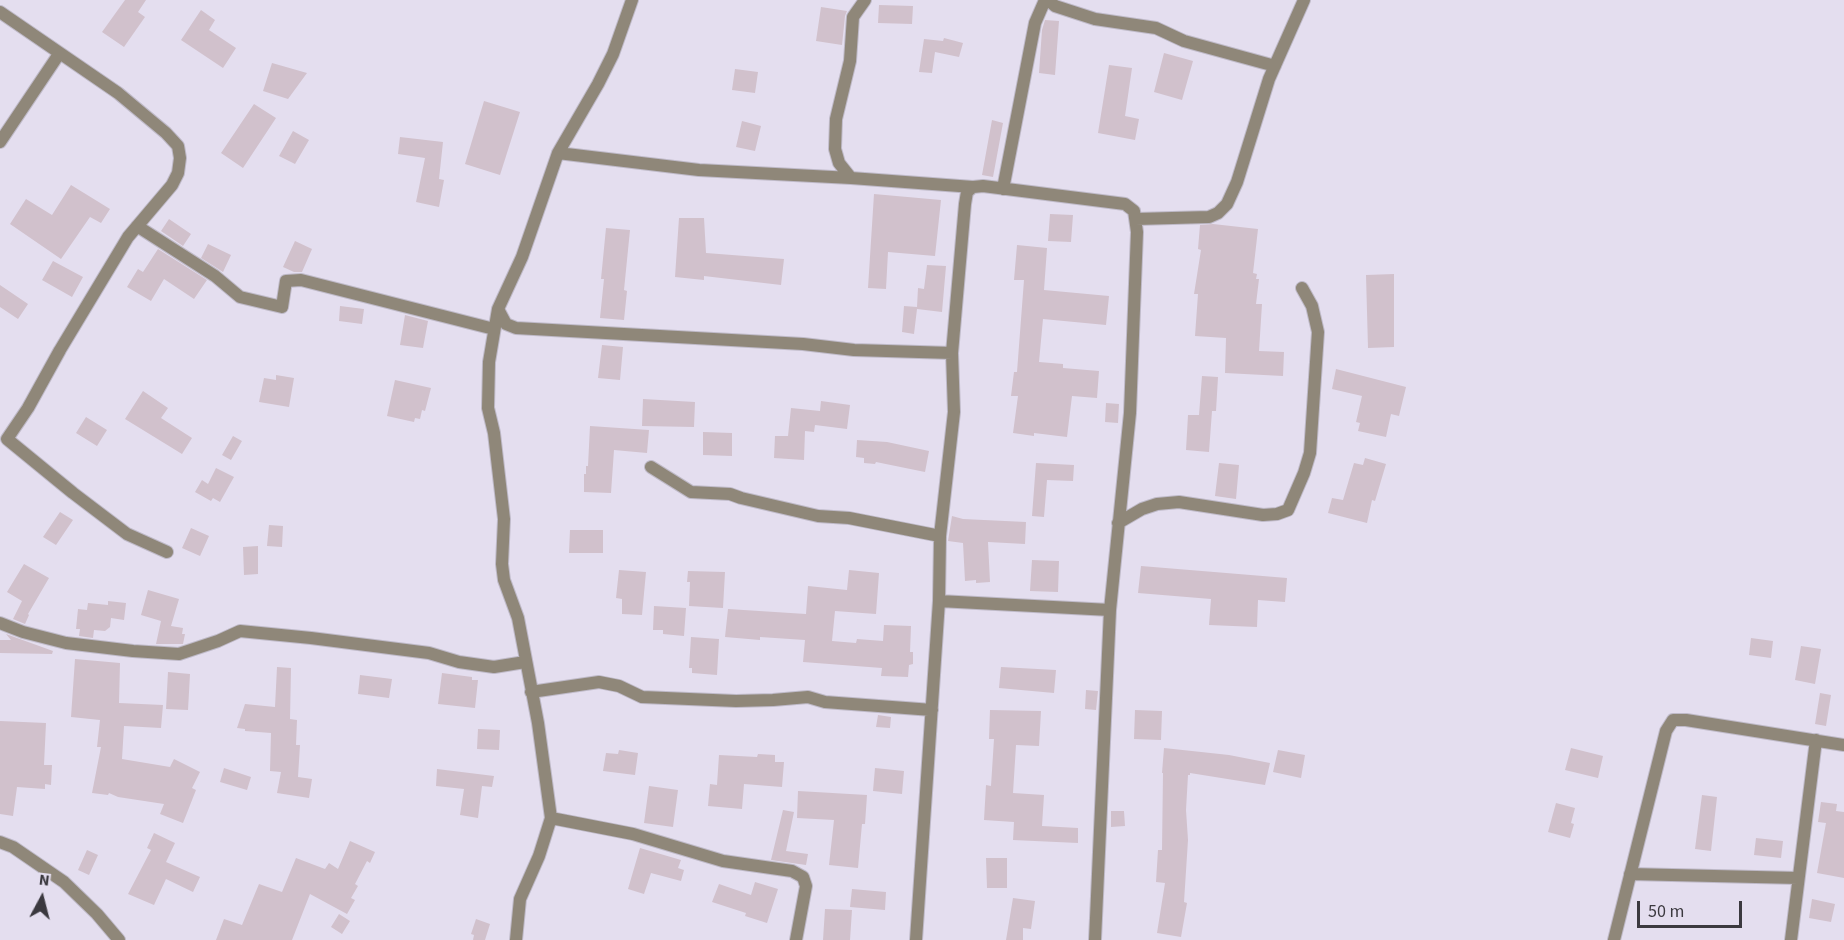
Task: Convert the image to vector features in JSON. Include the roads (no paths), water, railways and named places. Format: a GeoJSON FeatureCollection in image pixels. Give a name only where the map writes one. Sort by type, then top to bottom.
{"type":"FeatureCollection","features":[{"type":"Feature","properties":{"kind":"street"},"geometry":{"type":"LineString","coordinates":[[516,940],[520,899],[539,856],[551,818],[538,723],[518,618],[504,580],[502,564],[504,519],[487,389],[494,329],[498,309],[522,257],[558,153],[608,64],[632,0]]}},
{"type":"Feature","properties":{"kind":"street"},"geometry":{"type":"LineString","coordinates":[[851,178],[839,163],[835,149],[836,120],[850,61],[853,17],[864,0]]}},
{"type":"Feature","properties":{"kind":"street"},"geometry":{"type":"LineString","coordinates":[[1003,189],[1035,23],[1046,0],[1055,6],[1095,19],[1156,28],[1184,41],[1275,66]]}},
{"type":"Feature","properties":{"kind":"street"},"geometry":{"type":"LineString","coordinates":[[1136,219],[1209,217],[1218,213],[1227,204],[1275,66],[1304,0]]}},
{"type":"Feature","properties":{"kind":"street"},"geometry":{"type":"LineString","coordinates":[[0,12],[117,93],[178,147],[180,158],[178,173],[172,185],[128,237],[28,408],[7,439],[127,534],[167,552]]}},
{"type":"Feature","properties":{"kind":"street"},"geometry":{"type":"LineString","coordinates":[[0,142],[59,54]]}},
{"type":"Feature","properties":{"kind":"street"},"geometry":{"type":"LineString","coordinates":[[558,153],[699,170],[1003,189],[1125,204],[1134,211],[1136,219],[1130,413],[1110,610],[1095,940]]}},
{"type":"Feature","properties":{"kind":"street"},"geometry":{"type":"LineString","coordinates":[[916,940],[939,601],[940,536],[954,412],[952,352],[965,204],[967,192],[973,187]]}},
{"type":"Feature","properties":{"kind":"street"},"geometry":{"type":"LineString","coordinates":[[137,226],[215,276],[240,297],[282,307],[286,281],[301,280],[494,329]]}},
{"type":"Feature","properties":{"kind":"street"},"geometry":{"type":"LineString","coordinates":[[1118,523],[1150,506],[1179,502],[1263,515],[1288,510],[1310,453],[1318,332],[1312,306],[1302,288]]}},
{"type":"Feature","properties":{"kind":"street"},"geometry":{"type":"LineString","coordinates":[[498,309],[506,324],[516,328],[803,344],[854,351],[952,352]]}},
{"type":"Feature","properties":{"kind":"street"},"geometry":{"type":"LineString","coordinates":[[651,467],[692,492],[730,494],[818,516],[849,518],[940,536]]}},
{"type":"Feature","properties":{"kind":"street"},"geometry":{"type":"LineString","coordinates":[[939,601],[1110,610]]}},
{"type":"Feature","properties":{"kind":"street"},"geometry":{"type":"LineString","coordinates":[[0,623],[23,632],[66,643],[133,651],[179,654],[240,631],[429,653],[459,662],[494,667],[525,662]]}},
{"type":"Feature","properties":{"kind":"street"},"geometry":{"type":"LineString","coordinates":[[531,692],[599,682],[619,686],[642,697],[735,701],[808,697],[825,702],[932,710]]}},
{"type":"Feature","properties":{"kind":"street"},"geometry":{"type":"LineString","coordinates":[[1614,940],[1666,731],[1673,720],[1686,720],[1844,745]]}},
{"type":"Feature","properties":{"kind":"street"},"geometry":{"type":"LineString","coordinates":[[1791,940],[1816,740]]}},
{"type":"Feature","properties":{"kind":"street"},"geometry":{"type":"LineString","coordinates":[[551,818],[633,834],[723,861],[792,871],[803,878],[806,886],[796,940]]}},
{"type":"Feature","properties":{"kind":"street"},"geometry":{"type":"LineString","coordinates":[[0,842],[13,848],[64,882],[97,914],[119,940]]}},
{"type":"Feature","properties":{"kind":"street"},"geometry":{"type":"LineString","coordinates":[[1630,874],[1798,878]]}}]}
